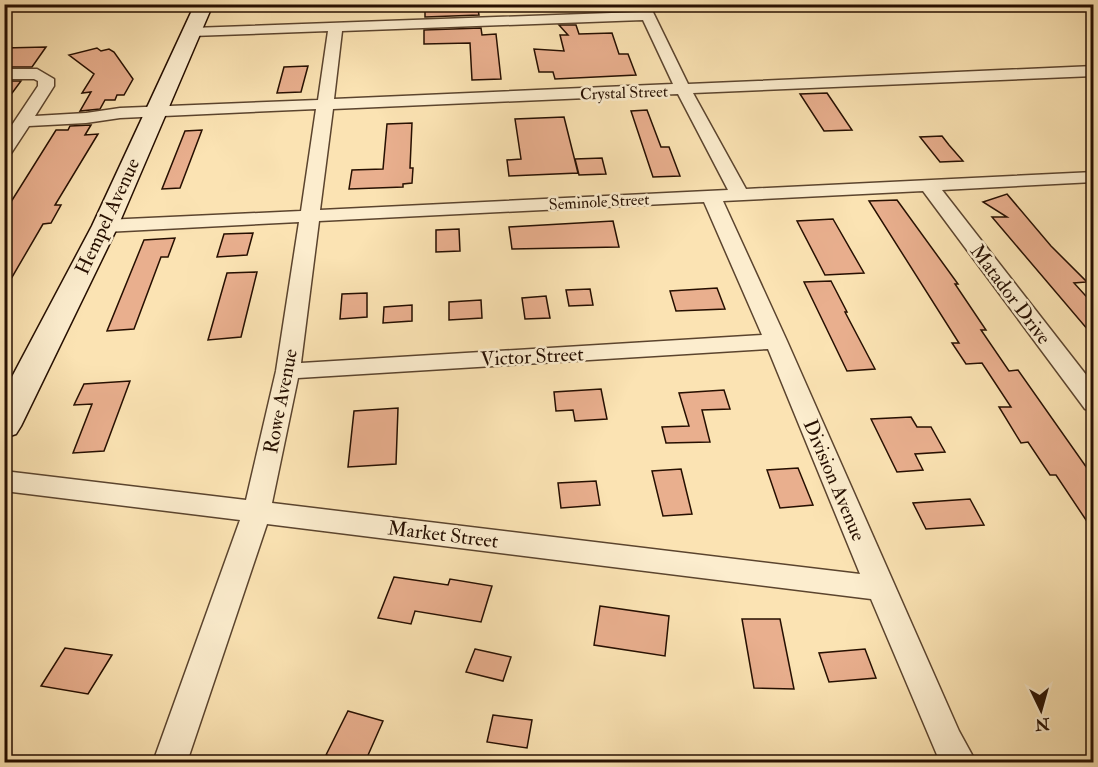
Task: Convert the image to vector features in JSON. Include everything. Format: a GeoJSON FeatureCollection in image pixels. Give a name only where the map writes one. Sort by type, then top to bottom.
{"type":"FeatureCollection","features":[{"type":"Feature","properties":{"kind":"street","name":"Hempel Avenue"},"geometry":{"type":"LineString","coordinates":[[4,426],[105,226],[204,4]]}},
{"type":"Feature","properties":{"kind":"street"},"geometry":{"type":"LineString","coordinates":[[192,32],[336,27],[645,10],[683,89],[740,195]]}},
{"type":"Feature","properties":{"kind":"street","name":"Rowe Avenue"},"geometry":{"type":"LineString","coordinates":[[170,762],[257,511],[288,371],[336,27]]}},
{"type":"Feature","properties":{"kind":"street","name":"Crystal Street"},"geometry":{"type":"LineString","coordinates":[[28,116],[86,118],[155,111],[1094,71]]}},
{"type":"Feature","properties":{"kind":"street"},"geometry":{"type":"LineString","coordinates":[[4,74],[37,74],[46,79],[46,86],[4,151]]}},
{"type":"Feature","properties":{"kind":"street","name":"Seminole Street"},"geometry":{"type":"LineString","coordinates":[[105,226],[1094,177]]}},
{"type":"Feature","properties":{"kind":"street","name":"Matador Drive"},"geometry":{"type":"LineString","coordinates":[[929,186],[1094,403]]}},
{"type":"Feature","properties":{"kind":"street","name":"Division Avenue"},"geometry":{"type":"LineString","coordinates":[[711,196],[776,341],[947,742],[958,762]]}},
{"type":"Feature","properties":{"kind":"street","name":"Victor Street"},"geometry":{"type":"LineString","coordinates":[[288,371],[776,341]]}},
{"type":"Feature","properties":{"kind":"street","name":"Market Street"},"geometry":{"type":"LineString","coordinates":[[4,481],[880,588]]}},
{"type":"Feature","properties":{"kind":"building"},"geometry":{"type":"Polygon","coordinates":[[[425,4],[477,4],[479,15],[425,17],[425,4]]]}},
{"type":"Feature","properties":{"kind":"building"},"geometry":{"type":"Polygon","coordinates":[[[559,25],[576,25],[579,34],[612,33],[619,54],[628,54],[636,75],[555,79],[553,72],[539,72],[534,49],[564,51],[560,35],[568,35],[559,25]]]}},
{"type":"Feature","properties":{"kind":"building"},"geometry":{"type":"Polygon","coordinates":[[[481,28],[482,35],[496,34],[501,79],[472,80],[470,43],[424,44],[424,30],[481,28]]]}},
{"type":"Feature","properties":{"kind":"building"},"geometry":{"type":"Polygon","coordinates":[[[46,47],[32,67],[4,67],[4,48],[46,47]]]}},
{"type":"Feature","properties":{"kind":"building"},"geometry":{"type":"Polygon","coordinates":[[[97,48],[101,51],[109,49],[114,52],[133,79],[124,95],[117,95],[115,100],[105,100],[100,109],[80,111],[91,92],[82,93],[94,74],[69,55],[97,48]]]}},
{"type":"Feature","properties":{"kind":"building"},"geometry":{"type":"Polygon","coordinates":[[[308,66],[301,92],[277,93],[284,67],[308,66]]]}},
{"type":"Feature","properties":{"kind":"building"},"geometry":{"type":"Polygon","coordinates":[[[4,81],[21,81],[4,104],[4,81]]]}},
{"type":"Feature","properties":{"kind":"building"},"geometry":{"type":"Polygon","coordinates":[[[827,93],[852,130],[824,131],[800,94],[827,93]]]}},
{"type":"Feature","properties":{"kind":"building"},"geometry":{"type":"Polygon","coordinates":[[[647,110],[661,147],[669,147],[680,176],[653,177],[631,111],[647,110]]]}},
{"type":"Feature","properties":{"kind":"building"},"geometry":{"type":"Polygon","coordinates":[[[564,117],[578,173],[509,176],[507,160],[521,159],[515,119],[564,117]]]}},
{"type":"Feature","properties":{"kind":"building"},"geometry":{"type":"Polygon","coordinates":[[[412,123],[410,168],[413,168],[412,183],[403,184],[403,187],[349,189],[352,170],[383,169],[387,124],[412,123]]]}},
{"type":"Feature","properties":{"kind":"building"},"geometry":{"type":"Polygon","coordinates":[[[91,125],[85,135],[98,134],[55,205],[61,205],[51,223],[43,224],[4,291],[4,213],[56,130],[68,130],[70,126],[91,125]]]}},
{"type":"Feature","properties":{"kind":"building"},"geometry":{"type":"Polygon","coordinates":[[[202,130],[180,188],[162,189],[185,131],[202,130]]]}},
{"type":"Feature","properties":{"kind":"building"},"geometry":{"type":"Polygon","coordinates":[[[942,136],[963,161],[940,162],[920,137],[942,136]]]}},
{"type":"Feature","properties":{"kind":"building"},"geometry":{"type":"Polygon","coordinates":[[[602,158],[606,174],[579,175],[575,159],[602,158]]]}},
{"type":"Feature","properties":{"kind":"building"},"geometry":{"type":"Polygon","coordinates":[[[1007,194],[1051,246],[1087,282],[1074,283],[1094,305],[1094,337],[992,217],[1007,217],[983,202],[1007,194]]]}},
{"type":"Feature","properties":{"kind":"building"},"geometry":{"type":"Polygon","coordinates":[[[897,200],[958,284],[955,284],[986,330],[981,330],[1009,371],[1018,370],[1094,478],[1094,532],[1056,475],[1050,475],[1028,442],[1021,443],[999,407],[1011,407],[982,363],[966,364],[952,343],[959,343],[869,201],[897,200]]]}},
{"type":"Feature","properties":{"kind":"building"},"geometry":{"type":"Polygon","coordinates":[[[833,219],[864,273],[825,275],[797,221],[833,219]]]}},
{"type":"Feature","properties":{"kind":"building"},"geometry":{"type":"Polygon","coordinates":[[[613,221],[619,247],[512,249],[509,227],[613,221]]]}},
{"type":"Feature","properties":{"kind":"building"},"geometry":{"type":"Polygon","coordinates":[[[459,229],[460,251],[436,252],[436,230],[459,229]]]}},
{"type":"Feature","properties":{"kind":"building"},"geometry":{"type":"Polygon","coordinates":[[[253,233],[247,255],[217,257],[224,234],[253,233]]]}},
{"type":"Feature","properties":{"kind":"building"},"geometry":{"type":"Polygon","coordinates":[[[175,238],[168,257],[161,257],[134,329],[107,331],[144,240],[175,238]]]}},
{"type":"Feature","properties":{"kind":"building"},"geometry":{"type":"Polygon","coordinates":[[[257,272],[241,337],[208,340],[227,273],[257,272]]]}},
{"type":"Feature","properties":{"kind":"building"},"geometry":{"type":"Polygon","coordinates":[[[831,281],[875,369],[847,371],[804,282],[831,281]]]}},
{"type":"Feature","properties":{"kind":"building"},"geometry":{"type":"Polygon","coordinates":[[[717,288],[725,309],[676,311],[670,291],[717,288]]]}},
{"type":"Feature","properties":{"kind":"building"},"geometry":{"type":"Polygon","coordinates":[[[590,289],[593,305],[569,306],[566,290],[590,289]]]}},
{"type":"Feature","properties":{"kind":"building"},"geometry":{"type":"Polygon","coordinates":[[[367,293],[367,317],[340,319],[342,294],[367,293]]]}},
{"type":"Feature","properties":{"kind":"building"},"geometry":{"type":"Polygon","coordinates":[[[546,296],[550,318],[525,319],[522,298],[546,296]]]}},
{"type":"Feature","properties":{"kind":"building"},"geometry":{"type":"Polygon","coordinates":[[[481,300],[482,318],[449,320],[449,302],[481,300]]]}},
{"type":"Feature","properties":{"kind":"building"},"geometry":{"type":"Polygon","coordinates":[[[412,305],[412,321],[383,323],[384,307],[412,305]]]}},
{"type":"Feature","properties":{"kind":"building"},"geometry":{"type":"Polygon","coordinates":[[[130,381],[104,451],[73,453],[92,404],[74,405],[84,384],[130,381]]]}},
{"type":"Feature","properties":{"kind":"building"},"geometry":{"type":"Polygon","coordinates":[[[601,389],[607,419],[575,421],[573,410],[556,411],[554,392],[601,389]]]}},
{"type":"Feature","properties":{"kind":"building"},"geometry":{"type":"Polygon","coordinates":[[[724,390],[730,409],[702,410],[710,442],[666,443],[662,427],[689,426],[679,393],[724,390]]]}},
{"type":"Feature","properties":{"kind":"building"},"geometry":{"type":"Polygon","coordinates":[[[398,408],[396,464],[348,467],[354,411],[398,408]]]}},
{"type":"Feature","properties":{"kind":"building"},"geometry":{"type":"Polygon","coordinates":[[[911,417],[917,427],[931,427],[945,452],[915,454],[923,470],[897,472],[871,419],[911,417]]]}},
{"type":"Feature","properties":{"kind":"building"},"geometry":{"type":"Polygon","coordinates":[[[798,468],[813,505],[780,508],[767,470],[798,468]]]}},
{"type":"Feature","properties":{"kind":"building"},"geometry":{"type":"Polygon","coordinates":[[[681,469],[692,514],[663,516],[652,471],[681,469]]]}},
{"type":"Feature","properties":{"kind":"building"},"geometry":{"type":"Polygon","coordinates":[[[596,481],[600,505],[561,508],[558,483],[596,481]]]}},
{"type":"Feature","properties":{"kind":"building"},"geometry":{"type":"Polygon","coordinates":[[[970,499],[984,525],[926,529],[913,503],[970,499]]]}},
{"type":"Feature","properties":{"kind":"building"},"geometry":{"type":"Polygon","coordinates":[[[394,577],[448,585],[450,579],[492,586],[481,622],[415,611],[411,624],[378,618],[394,577]]]}},
{"type":"Feature","properties":{"kind":"building"},"geometry":{"type":"Polygon","coordinates":[[[600,606],[669,616],[665,656],[594,645],[600,606]]]}},
{"type":"Feature","properties":{"kind":"building"},"geometry":{"type":"Polygon","coordinates":[[[742,619],[780,619],[794,689],[754,688],[742,619]]]}},
{"type":"Feature","properties":{"kind":"building"},"geometry":{"type":"Polygon","coordinates":[[[65,648],[112,655],[88,694],[41,686],[65,648]]]}},
{"type":"Feature","properties":{"kind":"building"},"geometry":{"type":"Polygon","coordinates":[[[475,649],[511,657],[503,681],[466,672],[475,649]]]}},
{"type":"Feature","properties":{"kind":"building"},"geometry":{"type":"Polygon","coordinates":[[[865,649],[876,678],[829,682],[819,653],[865,649]]]}},
{"type":"Feature","properties":{"kind":"building"},"geometry":{"type":"Polygon","coordinates":[[[348,711],[383,721],[365,762],[353,762],[326,755],[348,711]]]}},
{"type":"Feature","properties":{"kind":"building"},"geometry":{"type":"Polygon","coordinates":[[[493,715],[532,720],[527,748],[487,742],[493,715]]]}}]}
